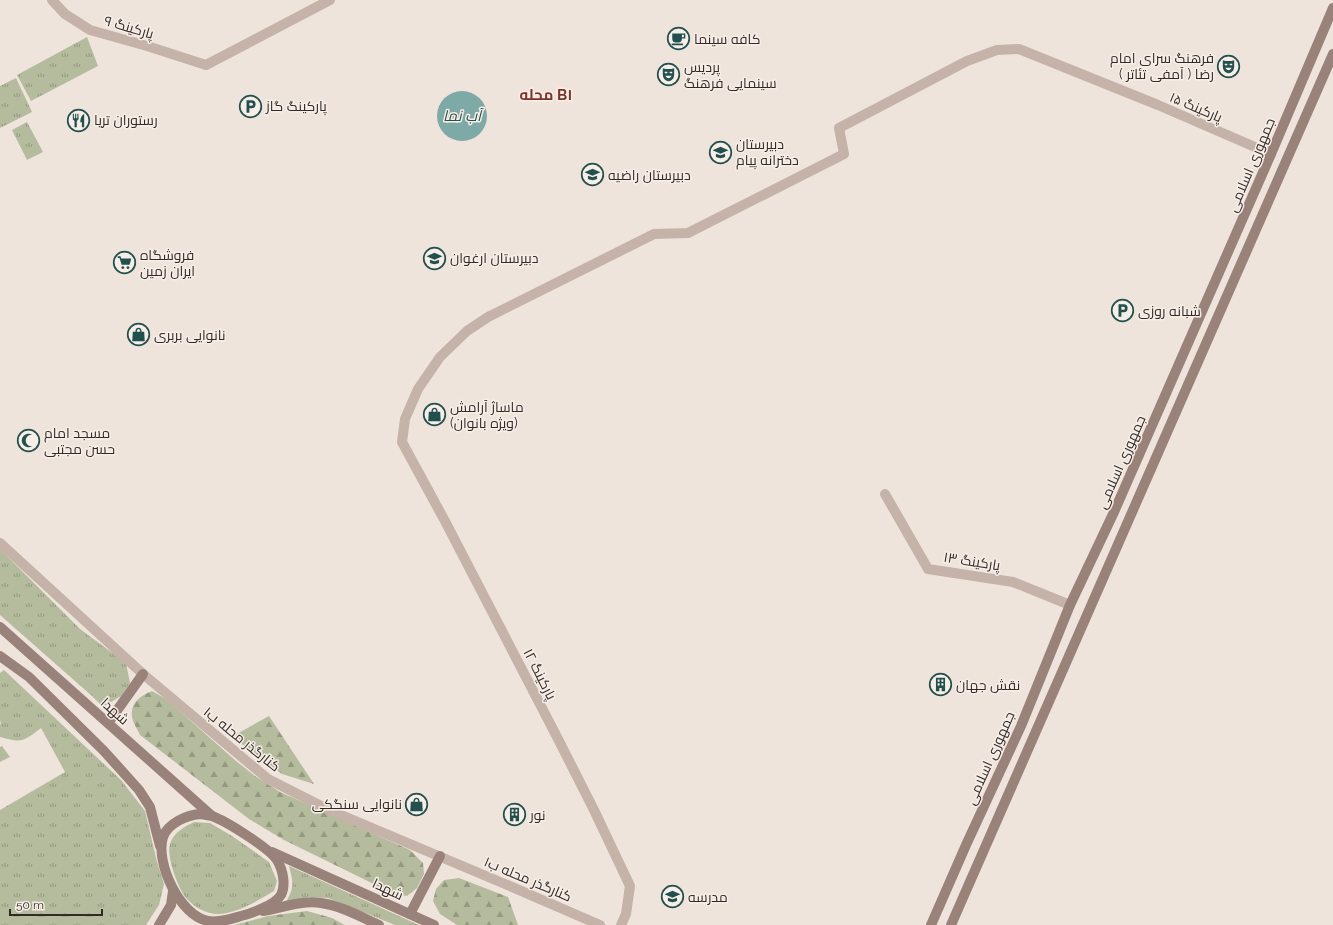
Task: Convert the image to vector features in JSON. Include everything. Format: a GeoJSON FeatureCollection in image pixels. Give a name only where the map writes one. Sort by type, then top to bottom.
{"type":"FeatureCollection","features":[{"type":"Feature","properties":{"kind":"main road","name":"جمهوری اسلامی"},"geometry":{"type":"LineString","coordinates":[[931,925],[1021,726],[1070,605],[1118,505],[1333,8]]}},
{"type":"Feature","properties":{"kind":"main road"},"geometry":{"type":"LineString","coordinates":[[951,925],[1333,54]]}},
{"type":"Feature","properties":{"kind":"main road"},"geometry":{"type":"LineString","coordinates":[[1217,278],[1232,285]]}},
{"type":"Feature","properties":{"kind":"main road","name":"شهدا"},"geometry":{"type":"LineString","coordinates":[[0,627],[212,816]]}},
{"type":"Feature","properties":{"kind":"main road"},"geometry":{"type":"LineString","coordinates":[[0,656],[29,677],[104,750],[139,790],[150,806],[158,835],[162,858],[173,890],[180,902],[193,915],[208,921],[228,920],[269,905],[280,897],[284,888],[283,876],[277,860],[247,835],[212,816],[191,815],[174,823],[163,837],[162,858]]}},
{"type":"Feature","properties":{"kind":"main road"},"geometry":{"type":"LineString","coordinates":[[108,723],[142,674]]}},
{"type":"Feature","properties":{"kind":"main road","name":"شهدا"},"geometry":{"type":"LineString","coordinates":[[264,849],[434,925]]}},
{"type":"Feature","properties":{"kind":"main road"},"geometry":{"type":"LineString","coordinates":[[410,914],[440,856]]}},
{"type":"Feature","properties":{"kind":"main road"},"geometry":{"type":"LineString","coordinates":[[159,925],[171,905],[173,890]]}},
{"type":"Feature","properties":{"kind":"main road"},"geometry":{"type":"LineString","coordinates":[[247,914],[309,903],[320,903],[332,905],[379,925]]}},
{"type":"Feature","properties":{"kind":"main road"},"geometry":{"type":"LineString","coordinates":[[206,925],[219,921]]}},
{"type":"Feature","properties":{"kind":"street","name":"پارکینگ ۹"},"geometry":{"type":"LineString","coordinates":[[52,0],[65,14],[90,30],[148,46],[206,65],[330,0]]}},
{"type":"Feature","properties":{"kind":"street","name":"پارکینگ ۱۵"},"geometry":{"type":"LineString","coordinates":[[402,442],[405,420],[418,389],[426,377],[440,358],[467,331],[488,317],[654,234],[688,233],[844,154],[839,128],[967,61],[997,50],[1019,49],[1158,105],[1271,154]]}},
{"type":"Feature","properties":{"kind":"street","name":"پارکینگ ۱۲"},"geometry":{"type":"LineString","coordinates":[[402,442],[557,737],[630,886],[626,914],[622,925]]}},
{"type":"Feature","properties":{"kind":"street","name":"پارکینگ ۱۳"},"geometry":{"type":"LineString","coordinates":[[885,494],[928,569],[1012,582],[1070,605]]}},
{"type":"Feature","properties":{"kind":"street","name":"کنارگذر محله ب۱"},"geometry":{"type":"LineString","coordinates":[[0,543],[142,674],[268,779],[327,809],[600,925]]}},
{"type":"Feature","properties":{"kind":"street"},"geometry":{"type":"LineString","coordinates":[[0,665],[12,664]]}},
{"type":"Feature","properties":{"kind":"green space"},"geometry":{"type":"Polygon","coordinates":[[[87,37],[98,66],[31,101],[17,75],[87,37]]]}},
{"type":"Feature","properties":{"kind":"green space"},"geometry":{"type":"Polygon","coordinates":[[[16,78],[32,112],[0,128],[0,86],[16,78]]]}},
{"type":"Feature","properties":{"kind":"green space"},"geometry":{"type":"Polygon","coordinates":[[[27,122],[43,152],[27,160],[12,130],[27,122]]]}},
{"type":"Feature","properties":{"kind":"green space"},"geometry":{"type":"Polygon","coordinates":[[[0,549],[80,629],[126,663],[130,683],[121,696],[103,707],[0,615],[0,549]]]}},
{"type":"Feature","properties":{"kind":"green space"},"geometry":{"type":"Polygon","coordinates":[[[4,670],[121,780],[145,811],[157,862],[164,884],[159,905],[146,925],[0,925],[0,810],[65,772],[41,728],[26,739],[22,740],[13,740],[0,737],[0,673],[4,670]]]}},
{"type":"Feature","properties":{"kind":"green space"},"geometry":{"type":"Polygon","coordinates":[[[152,691],[166,699],[255,776],[280,792],[410,850],[423,863],[424,874],[417,888],[407,896],[392,893],[284,840],[249,819],[140,735],[132,717],[134,704],[144,695],[152,691]]]}},
{"type":"Feature","properties":{"kind":"green space"},"geometry":{"type":"Polygon","coordinates":[[[269,716],[314,784],[282,774],[251,752],[233,736],[269,716]]]}},
{"type":"Feature","properties":{"kind":"green space"},"geometry":{"type":"Polygon","coordinates":[[[2,746],[10,757],[0,762],[0,747],[2,746]]]}},
{"type":"Feature","properties":{"kind":"green space"},"geometry":{"type":"Polygon","coordinates":[[[194,822],[210,823],[232,836],[269,862],[277,881],[274,891],[247,906],[218,914],[209,913],[200,909],[189,901],[176,880],[171,864],[169,849],[174,836],[183,828],[194,822]]]}},
{"type":"Feature","properties":{"kind":"green space"},"geometry":{"type":"Polygon","coordinates":[[[289,866],[419,925],[395,925],[328,898],[308,897],[286,902],[292,888],[289,866]]]}},
{"type":"Feature","properties":{"kind":"green space"},"geometry":{"type":"Polygon","coordinates":[[[459,878],[508,897],[518,925],[457,925],[440,914],[433,901],[436,889],[444,880],[459,878]]]}},
{"type":"Feature","properties":{"kind":"green space"},"geometry":{"type":"Polygon","coordinates":[[[307,911],[332,918],[345,925],[234,925],[268,916],[307,911]]]}},
{"type":"Feature","properties":{"kind":"water","name":"آب نما"},"geometry":{"type":"Polygon","coordinates":[[[457,91],[467,91],[480,98],[487,111],[487,121],[480,134],[467,141],[457,141],[448,137],[441,130],[437,121],[437,111],[441,102],[448,95],[457,91]]]}},
{"type":"Feature","properties":{"kind":"place","name":"کافه سینما"},"geometry":{"type":"Point","coordinates":[679,39]}},
{"type":"Feature","properties":{"kind":"place","name":"فرهنگ سرای امام رضا ( آمفی تئاتر )"},"geometry":{"type":"Point","coordinates":[1229,66]}},
{"type":"Feature","properties":{"kind":"place","name":"پردیس سینمایی فرهنگ"},"geometry":{"type":"Point","coordinates":[669,75]}},
{"type":"Feature","properties":{"kind":"place","name":"پارکینگ گاز"},"geometry":{"type":"Point","coordinates":[251,106]}},
{"type":"Feature","properties":{"kind":"place","name":"رستوران تریا"},"geometry":{"type":"Point","coordinates":[79,120]}},
{"type":"Feature","properties":{"kind":"place","name":"دبیرستان دخترانه پیام"},"geometry":{"type":"Point","coordinates":[721,152]}},
{"type":"Feature","properties":{"kind":"place","name":"دبیرستان راضیه"},"geometry":{"type":"Point","coordinates":[593,175]}},
{"type":"Feature","properties":{"kind":"place","name":"دبیرستان ارغوان"},"geometry":{"type":"Point","coordinates":[435,258]}},
{"type":"Feature","properties":{"kind":"place","name":"فروشگاه ایران زمین"},"geometry":{"type":"Point","coordinates":[125,263]}},
{"type":"Feature","properties":{"kind":"place","name":"شبانه روزی"},"geometry":{"type":"Point","coordinates":[1123,311]}},
{"type":"Feature","properties":{"kind":"place","name":"نانوایی بربری"},"geometry":{"type":"Point","coordinates":[139,335]}},
{"type":"Feature","properties":{"kind":"place","name":"ماساژ آرامش (ویژه بانوان)"},"geometry":{"type":"Point","coordinates":[435,415]}},
{"type":"Feature","properties":{"kind":"place","name":"مسجد امام حسن مجتبی"},"geometry":{"type":"Point","coordinates":[29,441]}},
{"type":"Feature","properties":{"kind":"place","name":"نقش جهان"},"geometry":{"type":"Point","coordinates":[940,685]}},
{"type":"Feature","properties":{"kind":"place","name":"نانوایی سنگکی"},"geometry":{"type":"Point","coordinates":[417,804]}},
{"type":"Feature","properties":{"kind":"place","name":"نور"},"geometry":{"type":"Point","coordinates":[514,815]}},
{"type":"Feature","properties":{"kind":"place","name":"مدرسه"},"geometry":{"type":"Point","coordinates":[672,897]}},
{"type":"Feature","properties":{"kind":"district","name":"محله B۱"},"geometry":{"type":"Point","coordinates":[546,95]}}]}
